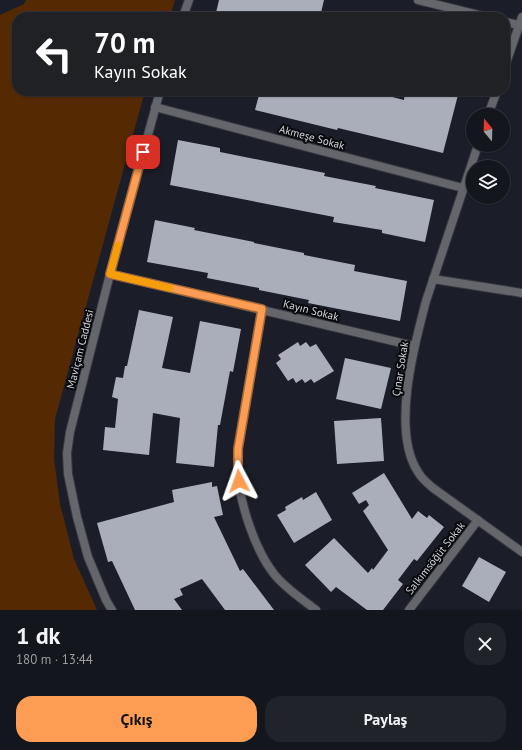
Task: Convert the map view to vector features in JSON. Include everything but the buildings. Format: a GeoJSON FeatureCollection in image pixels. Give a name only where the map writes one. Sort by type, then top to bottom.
{"type":"FeatureCollection","features":[{"type":"Feature","properties":{"kind":"street"},"geometry":{"type":"LineString","coordinates":[[184,12],[188,0]]}},
{"type":"Feature","properties":{"kind":"street"},"geometry":{"type":"LineString","coordinates":[[418,0],[467,12]]}},
{"type":"Feature","properties":{"kind":"street"},"geometry":{"type":"LineString","coordinates":[[510,22],[521,21],[510,52]]}},
{"type":"Feature","properties":{"kind":"street","name":"Maviçam Caddesi"},"geometry":{"type":"LineString","coordinates":[[112,610],[96,577],[82,537],[68,474],[67,453],[70,432],[110,274],[158,96]]}},
{"type":"Feature","properties":{"kind":"street"},"geometry":{"type":"LineString","coordinates":[[490,108],[494,96]]}},
{"type":"Feature","properties":{"kind":"street","name":"Akmeşe Sokak"},"geometry":{"type":"LineString","coordinates":[[155,107],[463,188]]}},
{"type":"Feature","properties":{"kind":"street","name":"Çınar Sokak"},"geometry":{"type":"LineString","coordinates":[[476,152],[426,301],[414,346],[407,392],[406,437],[411,459],[418,473],[424,480],[522,552]]}},
{"type":"Feature","properties":{"kind":"street","name":"Kayın Sokak"},"geometry":{"type":"LineString","coordinates":[[110,274],[414,346]]}},
{"type":"Feature","properties":{"kind":"street"},"geometry":{"type":"LineString","coordinates":[[433,279],[522,293]]}},
{"type":"Feature","properties":{"kind":"street"},"geometry":{"type":"LineString","coordinates":[[262,309],[238,449],[238,471],[241,492],[251,528],[263,559],[275,576],[291,591],[316,610]]}},
{"type":"Feature","properties":{"kind":"street","name":"Salkımsöğüt Sokak"},"geometry":{"type":"LineString","coordinates":[[409,610],[478,520]]}},
{"type":"Feature","properties":{"kind":"shaded area"},"geometry":{"type":"Polygon","coordinates":[[[26,0],[175,0],[171,12],[12,12],[12,96],[144,96],[55,419],[54,459],[60,504],[74,559],[97,610],[0,610],[0,15],[24,4],[26,0]]]}},
{"type":"Feature","properties":{"kind":"slow traffic"},"geometry":{"type":"LineString","coordinates":[[118,245],[110,274],[170,288]]}},
{"type":"Feature","properties":{"kind":"route"},"geometry":{"type":"LineString","coordinates":[[143,152],[110,274],[262,309],[238,449],[239,481]]}}]}
